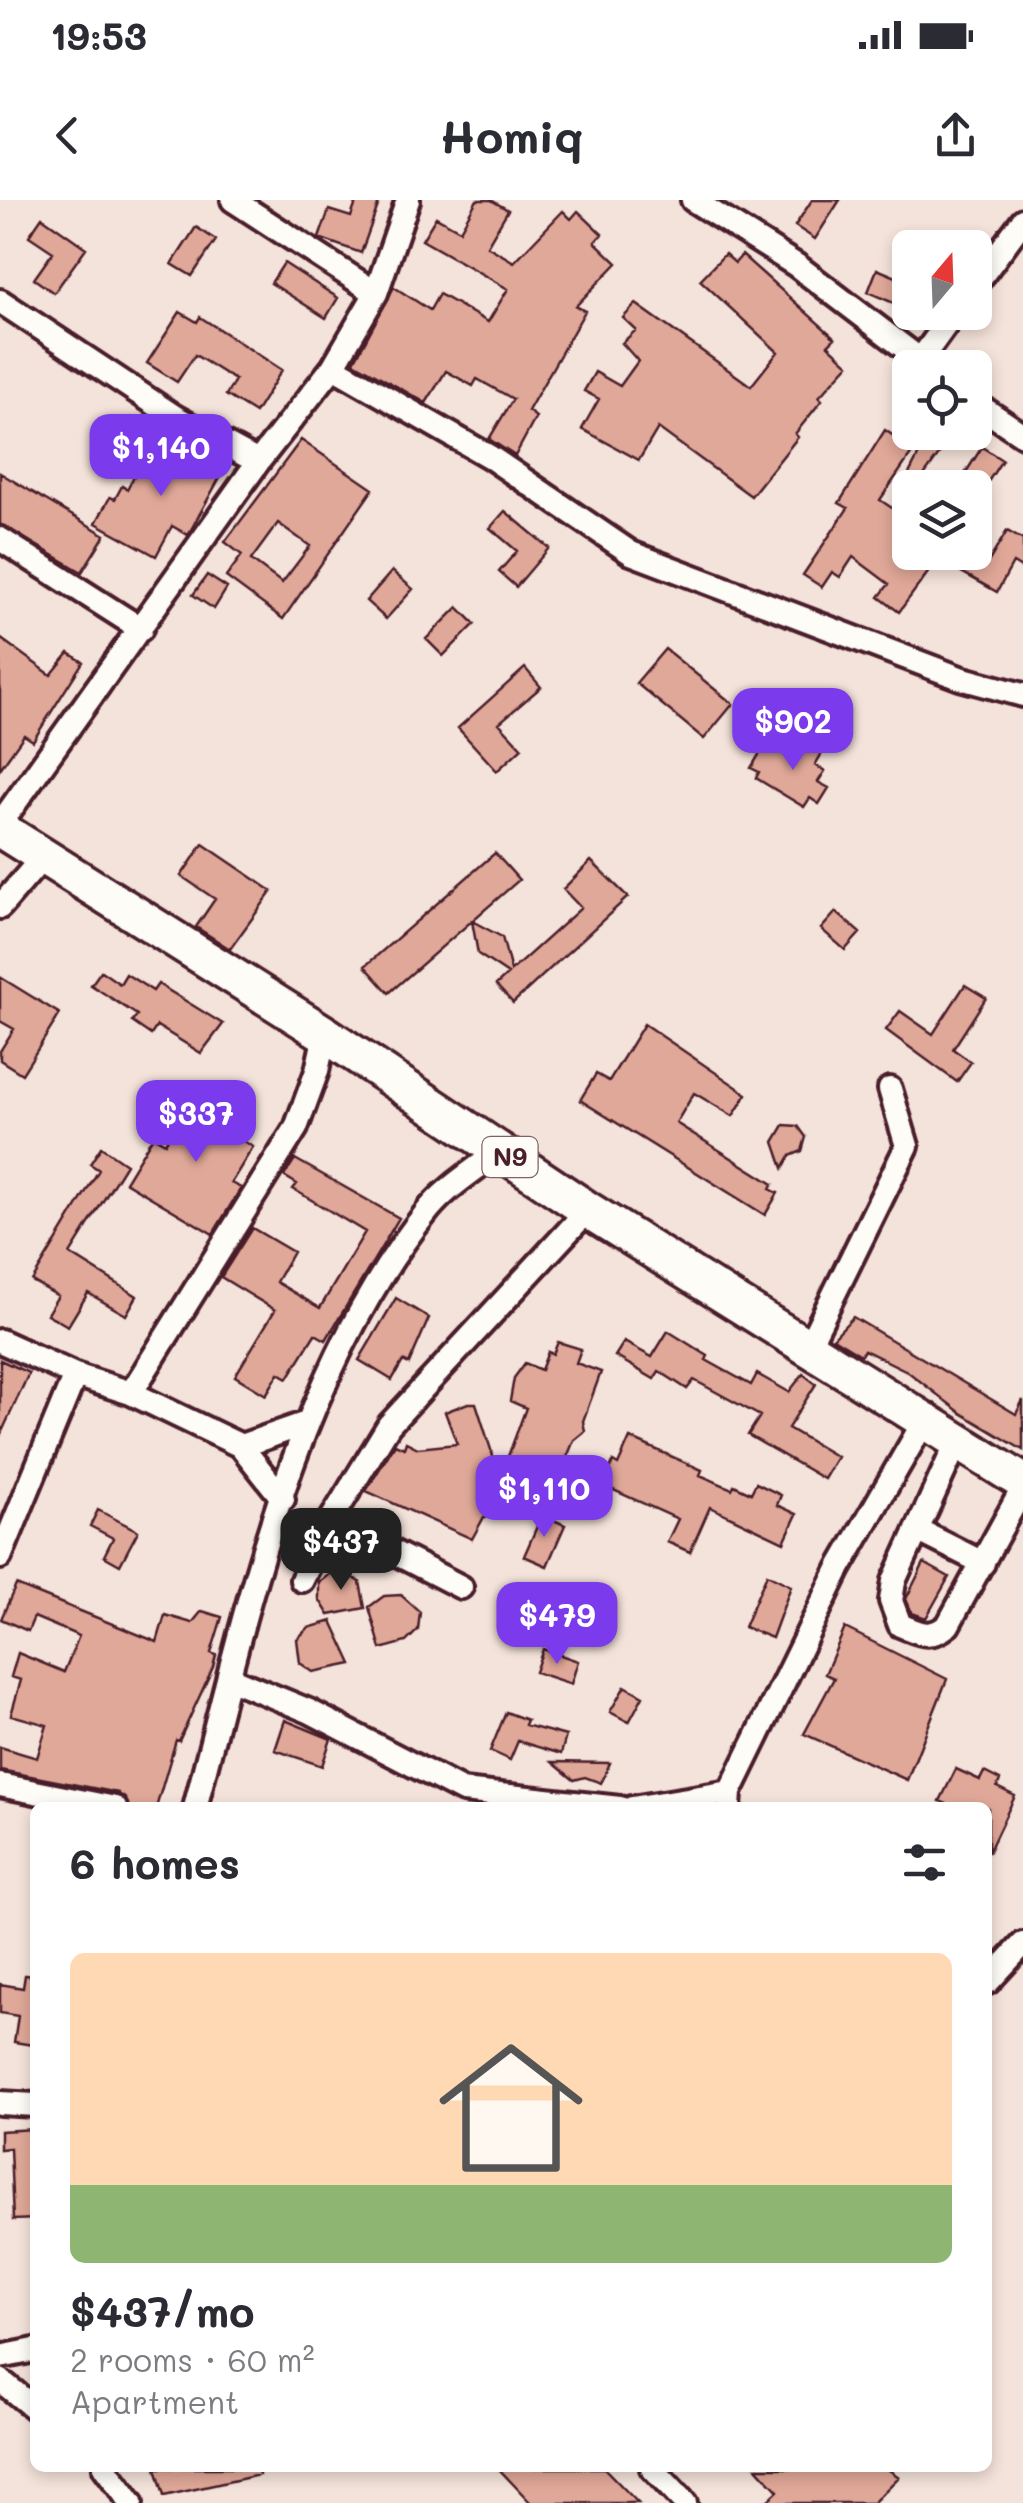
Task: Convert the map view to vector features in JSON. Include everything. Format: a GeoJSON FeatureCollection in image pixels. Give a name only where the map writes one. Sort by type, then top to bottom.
{"type":"FeatureCollection","features":[{"type":"Feature","properties":{"kind":"highway","name":"N9"},"geometry":{"type":"LineString","coordinates":[[0,826],[324,1034],[588,1210],[958,1440],[1023,1485]]}},
{"type":"Feature","properties":{"kind":"street"},"geometry":{"type":"LineString","coordinates":[[233,200],[376,293]]}},
{"type":"Feature","properties":{"kind":"street"},"geometry":{"type":"LineString","coordinates":[[0,826],[258,462],[334,367],[376,293],[408,200]]}},
{"type":"Feature","properties":{"kind":"street"},"geometry":{"type":"LineString","coordinates":[[693,200],[796,265],[909,350]]}},
{"type":"Feature","properties":{"kind":"street"},"geometry":{"type":"LineString","coordinates":[[992,262],[1023,220]]}},
{"type":"Feature","properties":{"kind":"street"},"geometry":{"type":"LineString","coordinates":[[0,301],[175,417],[258,462]]}},
{"type":"Feature","properties":{"kind":"street"},"geometry":{"type":"LineString","coordinates":[[334,367],[490,457],[631,553],[960,678],[1023,695]]}},
{"type":"Feature","properties":{"kind":"street"},"geometry":{"type":"LineString","coordinates":[[992,414],[1023,435]]}},
{"type":"Feature","properties":{"kind":"street"},"geometry":{"type":"LineString","coordinates":[[0,539],[141,629]]}},
{"type":"Feature","properties":{"kind":"street"},"geometry":{"type":"LineString","coordinates":[[0,907],[44,856]]}},
{"type":"Feature","properties":{"kind":"street"},"geometry":{"type":"LineString","coordinates":[[131,1393],[296,1128],[318,1071],[324,1034]]}},
{"type":"Feature","properties":{"kind":"street"},"geometry":{"type":"LineString","coordinates":[[808,1346],[907,1146],[890,1089]]}},
{"type":"Feature","properties":{"kind":"street"},"geometry":{"type":"LineString","coordinates":[[197,1802],[229,1678],[307,1422],[366,1304],[431,1206],[500,1150]]}},
{"type":"Feature","properties":{"kind":"street"},"geometry":{"type":"LineString","coordinates":[[302,1580],[331,1520],[388,1425],[588,1210]]}},
{"type":"Feature","properties":{"kind":"street"},"geometry":{"type":"LineString","coordinates":[[0,1341],[75,1375],[131,1393],[241,1446],[283,1499]]}},
{"type":"Feature","properties":{"kind":"street"},"geometry":{"type":"LineString","coordinates":[[0,1557],[75,1375]]}},
{"type":"Feature","properties":{"kind":"street"},"geometry":{"type":"LineString","coordinates":[[729,1800],[839,1569],[925,1420]]}},
{"type":"Feature","properties":{"kind":"street"},"geometry":{"type":"LineString","coordinates":[[241,1446],[307,1422]]}},
{"type":"Feature","properties":{"kind":"street"},"geometry":{"type":"LineString","coordinates":[[958,1440],[894,1581],[890,1601],[900,1625],[926,1636],[937,1634],[960,1607],[1023,1485]]}},
{"type":"Feature","properties":{"kind":"street"},"geometry":{"type":"LineString","coordinates":[[331,1520],[460,1588]]}},
{"type":"Feature","properties":{"kind":"street"},"geometry":{"type":"LineString","coordinates":[[917,1530],[984,1563]]}},
{"type":"Feature","properties":{"kind":"street"},"geometry":{"type":"LineString","coordinates":[[229,1678],[309,1710],[461,1799],[514,1802]]}},
{"type":"Feature","properties":{"kind":"street"},"geometry":{"type":"LineString","coordinates":[[0,1785],[85,1802]]}},
{"type":"Feature","properties":{"kind":"street"},"geometry":{"type":"LineString","coordinates":[[992,1978],[1023,1944]]}},
{"type":"Feature","properties":{"kind":"street"},"geometry":{"type":"LineString","coordinates":[[0,2103],[30,2105]]}},
{"type":"Feature","properties":{"kind":"street"},"geometry":{"type":"LineString","coordinates":[[0,2357],[30,2351]]}},
{"type":"Feature","properties":{"kind":"street"},"geometry":{"type":"LineString","coordinates":[[0,2380],[30,2405]]}},
{"type":"Feature","properties":{"kind":"street"},"geometry":{"type":"LineString","coordinates":[[110,2472],[131,2503]]}},
{"type":"Feature","properties":{"kind":"street"},"geometry":{"type":"LineString","coordinates":[[656,2472],[685,2503]]}},
{"type":"Feature","properties":{"kind":"building"},"geometry":{"type":"Polygon","coordinates":[[[357,200],[380,200],[361,253],[319,238],[329,210],[351,217],[357,200]]]}},
{"type":"Feature","properties":{"kind":"building"},"geometry":{"type":"Polygon","coordinates":[[[477,200],[491,200],[508,210],[487,246],[514,262],[563,211],[571,219],[578,211],[602,234],[595,242],[617,263],[576,306],[585,311],[528,411],[536,417],[515,456],[489,439],[513,399],[477,379],[473,386],[446,371],[426,403],[354,362],[394,287],[430,310],[439,294],[488,322],[508,289],[422,240],[436,217],[460,230],[477,200]]]}},
{"type":"Feature","properties":{"kind":"building"},"geometry":{"type":"Polygon","coordinates":[[[812,200],[840,200],[815,239],[795,226],[812,200]]]}},
{"type":"Feature","properties":{"kind":"building"},"geometry":{"type":"Polygon","coordinates":[[[42,217],[86,248],[54,293],[34,279],[53,252],[29,236],[42,217]]]}},
{"type":"Feature","properties":{"kind":"building"},"geometry":{"type":"Polygon","coordinates":[[[196,227],[216,240],[192,276],[172,264],[196,227]]]}},
{"type":"Feature","properties":{"kind":"building"},"geometry":{"type":"Polygon","coordinates":[[[725,254],[735,263],[742,255],[835,338],[828,345],[849,364],[819,397],[822,400],[795,434],[798,437],[751,496],[658,428],[639,460],[582,429],[599,399],[584,391],[595,372],[620,386],[638,361],[622,343],[636,330],[623,318],[636,304],[751,386],[778,352],[700,280],[725,254]]]}},
{"type":"Feature","properties":{"kind":"building"},"geometry":{"type":"Polygon","coordinates":[[[284,263],[338,298],[326,318],[271,283],[284,263]]]}},
{"type":"Feature","properties":{"kind":"building"},"geometry":{"type":"Polygon","coordinates":[[[877,269],[892,275],[892,302],[868,292],[877,269]]]}},
{"type":"Feature","properties":{"kind":"building"},"geometry":{"type":"Polygon","coordinates":[[[180,312],[197,322],[200,317],[282,370],[255,413],[226,395],[235,380],[195,355],[177,382],[147,363],[180,312]]]}},
{"type":"Feature","properties":{"kind":"building"},"geometry":{"type":"Polygon","coordinates":[[[885,430],[892,435],[892,450],[914,450],[900,470],[892,470],[892,482],[880,500],[892,508],[892,570],[930,570],[899,612],[879,597],[889,584],[853,557],[840,577],[832,572],[822,587],[803,575],[848,508],[839,503],[885,430]]]}},
{"type":"Feature","properties":{"kind":"building"},"geometry":{"type":"Polygon","coordinates":[[[301,440],[373,489],[283,619],[226,577],[242,555],[225,542],[301,440]],[[278,523],[251,560],[282,583],[310,546],[278,523]]]}},
{"type":"Feature","properties":{"kind":"building"},"geometry":{"type":"Polygon","coordinates":[[[151,445],[178,460],[184,448],[224,470],[188,535],[172,526],[156,556],[96,523],[110,497],[115,499],[122,486],[127,489],[151,445]]]}},
{"type":"Feature","properties":{"kind":"building"},"geometry":{"type":"Polygon","coordinates":[[[921,450],[942,450],[928,470],[911,470],[921,450]]]}},
{"type":"Feature","properties":{"kind":"building"},"geometry":{"type":"Polygon","coordinates":[[[980,450],[1002,460],[992,476],[992,470],[967,470],[980,450]]]}},
{"type":"Feature","properties":{"kind":"building"},"geometry":{"type":"Polygon","coordinates":[[[0,473],[105,535],[82,572],[0,524],[0,473]]]}},
{"type":"Feature","properties":{"kind":"building"},"geometry":{"type":"Polygon","coordinates":[[[505,511],[549,548],[516,587],[499,572],[517,551],[490,528],[505,511]]]}},
{"type":"Feature","properties":{"kind":"building"},"geometry":{"type":"Polygon","coordinates":[[[1007,531],[1023,540],[1023,569],[1013,563],[997,592],[958,570],[992,570],[992,556],[1007,531]]]}},
{"type":"Feature","properties":{"kind":"building"},"geometry":{"type":"Polygon","coordinates":[[[392,571],[413,589],[386,619],[366,601],[392,571]]]}},
{"type":"Feature","properties":{"kind":"building"},"geometry":{"type":"Polygon","coordinates":[[[207,575],[227,588],[214,609],[193,595],[207,575]]]}},
{"type":"Feature","properties":{"kind":"building"},"geometry":{"type":"Polygon","coordinates":[[[458,607],[475,624],[443,656],[426,639],[458,607]]]}},
{"type":"Feature","properties":{"kind":"building"},"geometry":{"type":"Polygon","coordinates":[[[0,638],[51,675],[69,653],[83,662],[33,741],[24,735],[0,769],[0,638]]]}},
{"type":"Feature","properties":{"kind":"building"},"geometry":{"type":"Polygon","coordinates":[[[665,649],[733,704],[704,739],[636,683],[665,649]]]}},
{"type":"Feature","properties":{"kind":"building"},"geometry":{"type":"Polygon","coordinates":[[[525,668],[541,687],[499,723],[522,748],[497,771],[458,728],[525,668]]]}},
{"type":"Feature","properties":{"kind":"building"},"geometry":{"type":"Polygon","coordinates":[[[809,741],[824,750],[815,765],[825,771],[818,782],[829,788],[819,804],[810,798],[804,807],[756,778],[759,772],[751,768],[766,743],[784,754],[789,747],[801,754],[809,741]]]}},
{"type":"Feature","properties":{"kind":"building"},"geometry":{"type":"Polygon","coordinates":[[[203,844],[272,891],[230,949],[196,927],[215,899],[181,876],[203,844]]]}},
{"type":"Feature","properties":{"kind":"building"},"geometry":{"type":"Polygon","coordinates":[[[495,853],[519,880],[389,993],[365,966],[495,853]]]}},
{"type":"Feature","properties":{"kind":"building"},"geometry":{"type":"Polygon","coordinates":[[[591,861],[628,897],[513,1003],[496,985],[508,974],[478,954],[472,921],[502,937],[511,971],[581,908],[563,889],[591,861]]]}},
{"type":"Feature","properties":{"kind":"building"},"geometry":{"type":"Polygon","coordinates":[[[836,912],[860,933],[845,950],[821,929],[836,912]]]}},
{"type":"Feature","properties":{"kind":"building"},"geometry":{"type":"Polygon","coordinates":[[[101,971],[120,984],[126,974],[153,991],[158,984],[223,1024],[201,1053],[157,1026],[151,1035],[132,1022],[137,1015],[91,985],[101,971]]]}},
{"type":"Feature","properties":{"kind":"building"},"geometry":{"type":"Polygon","coordinates":[[[0,977],[60,1014],[22,1074],[0,1060],[0,1051],[14,1029],[0,1021],[0,977]]]}},
{"type":"Feature","properties":{"kind":"building"},"geometry":{"type":"Polygon","coordinates":[[[965,985],[986,998],[953,1049],[971,1062],[957,1082],[886,1030],[900,1011],[933,1034],[965,985]]]}},
{"type":"Feature","properties":{"kind":"building"},"geometry":{"type":"Polygon","coordinates":[[[644,1024],[747,1094],[733,1116],[694,1093],[676,1123],[773,1184],[770,1189],[778,1193],[765,1215],[580,1100],[596,1074],[609,1081],[644,1024]]]}},
{"type":"Feature","properties":{"kind":"building"},"geometry":{"type":"Polygon","coordinates":[[[221,1096],[249,1110],[235,1136],[253,1147],[231,1183],[241,1188],[213,1234],[125,1182],[153,1136],[165,1143],[187,1107],[212,1122],[221,1096]]]}},
{"type":"Feature","properties":{"kind":"building"},"geometry":{"type":"Polygon","coordinates":[[[784,1125],[798,1126],[806,1137],[802,1151],[790,1156],[783,1168],[774,1142],[784,1125]]]}},
{"type":"Feature","properties":{"kind":"building"},"geometry":{"type":"Polygon","coordinates":[[[101,1147],[126,1164],[70,1254],[137,1296],[126,1315],[88,1293],[68,1326],[47,1314],[58,1296],[32,1281],[99,1170],[90,1164],[101,1147]]]}},
{"type":"Feature","properties":{"kind":"building"},"geometry":{"type":"Polygon","coordinates":[[[295,1159],[399,1218],[326,1340],[315,1334],[288,1378],[279,1373],[266,1395],[235,1376],[275,1310],[221,1277],[252,1228],[293,1252],[276,1282],[320,1308],[365,1232],[293,1189],[297,1184],[284,1176],[295,1159]]]}},
{"type":"Feature","properties":{"kind":"building"},"geometry":{"type":"Polygon","coordinates":[[[396,1298],[429,1318],[409,1364],[403,1361],[392,1380],[359,1360],[396,1298]]]}},
{"type":"Feature","properties":{"kind":"building"},"geometry":{"type":"Polygon","coordinates":[[[853,1317],[1016,1414],[1023,1400],[1023,1450],[961,1413],[907,1371],[864,1350],[861,1355],[833,1338],[853,1317]]]}},
{"type":"Feature","properties":{"kind":"building"},"geometry":{"type":"Polygon","coordinates":[[[668,1331],[708,1356],[706,1360],[751,1385],[757,1374],[789,1392],[803,1374],[816,1384],[788,1428],[837,1457],[824,1479],[748,1435],[760,1416],[694,1380],[687,1389],[659,1371],[654,1379],[615,1356],[624,1342],[652,1357],[668,1331]]]}},
{"type":"Feature","properties":{"kind":"building"},"geometry":{"type":"Polygon","coordinates":[[[558,1342],[581,1349],[576,1363],[601,1372],[583,1421],[585,1431],[574,1440],[545,1512],[484,1517],[472,1539],[366,1491],[395,1444],[404,1448],[406,1442],[418,1448],[457,1444],[445,1412],[468,1403],[476,1403],[500,1478],[526,1408],[510,1401],[514,1378],[525,1363],[541,1370],[548,1352],[553,1354],[558,1342]]]}},
{"type":"Feature","properties":{"kind":"building"},"geometry":{"type":"Polygon","coordinates":[[[0,1360],[29,1373],[0,1436],[0,1360]]]}},
{"type":"Feature","properties":{"kind":"building"},"geometry":{"type":"Polygon","coordinates":[[[630,1438],[702,1470],[700,1475],[732,1489],[734,1485],[751,1493],[756,1483],[781,1495],[777,1505],[797,1514],[784,1542],[710,1507],[690,1552],[667,1542],[678,1519],[602,1485],[613,1462],[618,1465],[630,1438]]]}},
{"type":"Feature","properties":{"kind":"building"},"geometry":{"type":"Polygon","coordinates":[[[98,1510],[138,1531],[120,1565],[104,1556],[113,1538],[90,1526],[98,1510]]]}},
{"type":"Feature","properties":{"kind":"building"},"geometry":{"type":"Polygon","coordinates":[[[542,1515],[565,1525],[547,1566],[524,1556],[542,1515]]]}},
{"type":"Feature","properties":{"kind":"building"},"geometry":{"type":"Polygon","coordinates":[[[924,1563],[949,1577],[926,1618],[912,1613],[906,1599],[924,1563]]]}},
{"type":"Feature","properties":{"kind":"building"},"geometry":{"type":"Polygon","coordinates":[[[339,1568],[360,1582],[365,1608],[329,1615],[319,1599],[319,1582],[339,1568]]]}},
{"type":"Feature","properties":{"kind":"building"},"geometry":{"type":"Polygon","coordinates":[[[767,1574],[791,1586],[772,1638],[744,1627],[767,1574]]]}},
{"type":"Feature","properties":{"kind":"building"},"geometry":{"type":"Polygon","coordinates":[[[16,1585],[157,1642],[165,1615],[192,1623],[202,1611],[222,1617],[211,1653],[216,1655],[213,1667],[179,1741],[176,1740],[158,1802],[125,1802],[118,1793],[0,1770],[0,1747],[37,1758],[47,1725],[11,1715],[21,1680],[11,1677],[18,1653],[64,1672],[79,1636],[34,1617],[28,1631],[1,1619],[16,1585]]]}},
{"type":"Feature","properties":{"kind":"building"},"geometry":{"type":"Polygon","coordinates":[[[401,1595],[420,1612],[418,1630],[406,1642],[381,1649],[369,1607],[384,1596],[401,1595]]]}},
{"type":"Feature","properties":{"kind":"building"},"geometry":{"type":"Polygon","coordinates":[[[332,1621],[352,1664],[313,1672],[300,1663],[297,1639],[308,1628],[332,1621]]]}},
{"type":"Feature","properties":{"kind":"building"},"geometry":{"type":"Polygon","coordinates":[[[845,1628],[947,1679],[907,1780],[804,1734],[834,1678],[825,1674],[845,1628]]]}},
{"type":"Feature","properties":{"kind":"building"},"geometry":{"type":"Polygon","coordinates":[[[543,1649],[578,1661],[571,1684],[535,1672],[543,1649]]]}},
{"type":"Feature","properties":{"kind":"building"},"geometry":{"type":"Polygon","coordinates":[[[625,1686],[643,1696],[629,1722],[610,1712],[625,1686]]]}},
{"type":"Feature","properties":{"kind":"building"},"geometry":{"type":"Polygon","coordinates":[[[506,1712],[527,1720],[525,1725],[566,1736],[561,1754],[518,1741],[510,1760],[490,1751],[506,1712]]]}},
{"type":"Feature","properties":{"kind":"building"},"geometry":{"type":"Polygon","coordinates":[[[285,1720],[331,1739],[322,1766],[275,1750],[285,1720]]]}},
{"type":"Feature","properties":{"kind":"building"},"geometry":{"type":"Polygon","coordinates":[[[552,1762],[610,1763],[601,1783],[585,1777],[574,1780],[552,1762]]]}},
{"type":"Feature","properties":{"kind":"building"},"geometry":{"type":"Polygon","coordinates":[[[956,1769],[980,1780],[984,1772],[1000,1780],[997,1787],[1015,1796],[992,1845],[992,1802],[940,1801],[956,1769]]]}},
{"type":"Feature","properties":{"kind":"building"},"geometry":{"type":"Polygon","coordinates":[[[25,1975],[30,1976],[30,2045],[14,2042],[18,2016],[0,2013],[0,1984],[23,1988],[25,1975]]]}},
{"type":"Feature","properties":{"kind":"building"},"geometry":{"type":"Polygon","coordinates":[[[30,2129],[30,2219],[13,2220],[10,2148],[0,2149],[0,2131],[30,2129]]]}},
{"type":"Feature","properties":{"kind":"building"},"geometry":{"type":"Polygon","coordinates":[[[157,2472],[259,2472],[259,2475],[164,2496],[157,2472]]]}},
{"type":"Feature","properties":{"kind":"building"},"geometry":{"type":"Polygon","coordinates":[[[502,2472],[608,2472],[638,2503],[531,2503],[502,2472]]]}},
{"type":"Feature","properties":{"kind":"building"},"geometry":{"type":"Polygon","coordinates":[[[761,2472],[892,2472],[899,2477],[873,2503],[765,2503],[778,2491],[761,2472]]]}}]}
